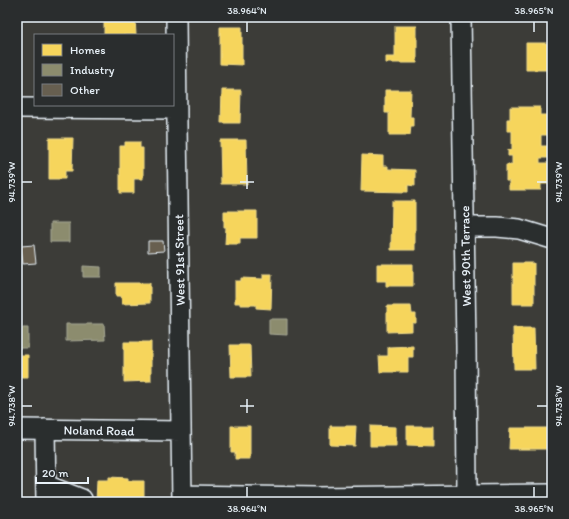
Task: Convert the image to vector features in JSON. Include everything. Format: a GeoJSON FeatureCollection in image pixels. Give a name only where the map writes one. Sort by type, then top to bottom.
{"type":"FeatureCollection","features":[{"type":"Feature","properties":{"kind":"street","name":"West 91st Street"},"geometry":{"type":"LineString","coordinates":[[176,17],[182,498]]}},
{"type":"Feature","properties":{"kind":"street","name":"West 90th Terrace"},"geometry":{"type":"LineString","coordinates":[[461,17],[467,495]]}},
{"type":"Feature","properties":{"kind":"street"},"geometry":{"type":"LineString","coordinates":[[17,108],[177,109]]}},
{"type":"Feature","properties":{"kind":"street"},"geometry":{"type":"LineString","coordinates":[[464,227],[519,229],[552,239]]}},
{"type":"Feature","properties":{"kind":"street","name":"Noland Road"},"geometry":{"type":"LineString","coordinates":[[17,429],[181,431]]}},
{"type":"Feature","properties":{"kind":"street"},"geometry":{"type":"LineString","coordinates":[[45,429],[46,493],[82,499]]}},
{"type":"Feature","properties":{"kind":"street"},"geometry":{"type":"LineString","coordinates":[[182,498],[552,494]]}},
{"type":"Feature","properties":{"kind":"building: Homes"},"geometry":{"type":"Polygon","coordinates":[[[135,17],[136,34],[104,34],[104,18],[135,17]]]}},
{"type":"Feature","properties":{"kind":"building: Homes"},"geometry":{"type":"Polygon","coordinates":[[[395,26],[417,26],[417,63],[386,63],[386,57],[395,57],[395,26]]]}},
{"type":"Feature","properties":{"kind":"building: Homes"},"geometry":{"type":"Polygon","coordinates":[[[220,27],[242,27],[242,65],[220,64],[220,27]]]}},
{"type":"Feature","properties":{"kind":"building: Homes"},"geometry":{"type":"Polygon","coordinates":[[[526,43],[552,43],[552,70],[526,70],[526,43]]]}},
{"type":"Feature","properties":{"kind":"building: Homes"},"geometry":{"type":"Polygon","coordinates":[[[222,90],[241,90],[240,123],[221,123],[222,90]]]}},
{"type":"Feature","properties":{"kind":"building: Homes"},"geometry":{"type":"Polygon","coordinates":[[[385,90],[411,90],[410,117],[413,117],[413,126],[411,126],[410,135],[389,135],[389,113],[385,113],[385,90]]]}},
{"type":"Feature","properties":{"kind":"building: Homes"},"geometry":{"type":"Polygon","coordinates":[[[510,107],[540,107],[540,115],[551,115],[551,135],[541,135],[541,146],[549,146],[549,158],[540,158],[540,163],[549,163],[549,184],[541,184],[541,190],[509,190],[509,181],[506,181],[506,165],[512,165],[512,156],[508,156],[508,150],[512,150],[512,131],[507,131],[507,119],[510,119],[510,107]]]}},
{"type":"Feature","properties":{"kind":"building: Homes"},"geometry":{"type":"Polygon","coordinates":[[[49,138],[73,138],[72,171],[65,171],[65,179],[49,179],[49,138]]]}},
{"type":"Feature","properties":{"kind":"building: Homes"},"geometry":{"type":"Polygon","coordinates":[[[220,140],[246,140],[247,184],[221,184],[220,140]]]}},
{"type":"Feature","properties":{"kind":"building: Homes"},"geometry":{"type":"Polygon","coordinates":[[[125,142],[140,142],[140,148],[143,148],[143,179],[134,179],[134,193],[120,193],[120,146],[125,146],[125,142]]]}},
{"type":"Feature","properties":{"kind":"building: Homes"},"geometry":{"type":"Polygon","coordinates":[[[362,155],[383,156],[383,166],[388,166],[388,169],[415,170],[415,186],[408,185],[408,192],[361,191],[362,155]]]}},
{"type":"Feature","properties":{"kind":"building: Homes"},"geometry":{"type":"Polygon","coordinates":[[[392,201],[415,201],[415,250],[391,250],[392,201]]]}},
{"type":"Feature","properties":{"kind":"building: Homes"},"geometry":{"type":"Polygon","coordinates":[[[224,211],[257,211],[257,238],[240,238],[240,244],[225,244],[226,227],[224,227],[224,211]]]}},
{"type":"Feature","properties":{"kind":"building: Homes"},"geometry":{"type":"Polygon","coordinates":[[[513,263],[534,263],[534,304],[513,304],[513,263]]]}},
{"type":"Feature","properties":{"kind":"building: Homes"},"geometry":{"type":"Polygon","coordinates":[[[377,264],[413,264],[413,286],[386,286],[386,281],[377,281],[377,264]]]}},
{"type":"Feature","properties":{"kind":"building: Homes"},"geometry":{"type":"Polygon","coordinates":[[[263,274],[272,274],[271,309],[256,308],[256,305],[240,305],[240,303],[235,303],[235,281],[241,281],[241,278],[263,279],[263,274]]]}},
{"type":"Feature","properties":{"kind":"building: Homes"},"geometry":{"type":"Polygon","coordinates":[[[116,283],[150,283],[150,303],[122,304],[121,296],[116,296],[116,283]]]}},
{"type":"Feature","properties":{"kind":"building: Homes"},"geometry":{"type":"Polygon","coordinates":[[[387,306],[411,306],[412,314],[416,314],[416,323],[412,323],[412,331],[387,332],[387,306]]]}},
{"type":"Feature","properties":{"kind":"building: Homes"},"geometry":{"type":"Polygon","coordinates":[[[513,328],[534,328],[535,369],[514,369],[513,328]]]}},
{"type":"Feature","properties":{"kind":"building: Homes"},"geometry":{"type":"Polygon","coordinates":[[[124,342],[151,342],[151,381],[124,382],[124,342]]]}},
{"type":"Feature","properties":{"kind":"building: Homes"},"geometry":{"type":"Polygon","coordinates":[[[230,345],[250,345],[251,377],[231,377],[230,345]]]}},
{"type":"Feature","properties":{"kind":"building: Homes"},"geometry":{"type":"Polygon","coordinates":[[[413,346],[413,357],[408,357],[408,372],[380,372],[379,356],[388,356],[388,347],[413,346]]]}},
{"type":"Feature","properties":{"kind":"building: Homes"},"geometry":{"type":"Polygon","coordinates":[[[17,355],[28,355],[28,377],[17,377],[17,355]]]}},
{"type":"Feature","properties":{"kind":"building: Homes"},"geometry":{"type":"Polygon","coordinates":[[[231,426],[250,426],[250,459],[235,459],[235,452],[231,452],[231,426]]]}},
{"type":"Feature","properties":{"kind":"building: Homes"},"geometry":{"type":"Polygon","coordinates":[[[330,426],[356,426],[355,446],[330,445],[330,426]]]}},
{"type":"Feature","properties":{"kind":"building: Homes"},"geometry":{"type":"Polygon","coordinates":[[[370,426],[396,427],[396,446],[370,446],[370,426]]]}},
{"type":"Feature","properties":{"kind":"building: Homes"},"geometry":{"type":"Polygon","coordinates":[[[407,426],[433,426],[433,446],[407,445],[407,426]]]}},
{"type":"Feature","properties":{"kind":"building: Homes"},"geometry":{"type":"Polygon","coordinates":[[[510,428],[550,428],[550,449],[509,449],[510,428]]]}},
{"type":"Feature","properties":{"kind":"building: Homes"},"geometry":{"type":"Polygon","coordinates":[[[109,477],[128,478],[128,481],[144,481],[144,500],[137,500],[137,502],[96,502],[97,480],[109,480],[109,477]]]}},
{"type":"Feature","properties":{"kind":"building: Industry"},"geometry":{"type":"Polygon","coordinates":[[[50,223],[69,223],[69,242],[50,242],[50,223]]]}},
{"type":"Feature","properties":{"kind":"building: Industry"},"geometry":{"type":"Polygon","coordinates":[[[83,266],[101,267],[101,277],[83,277],[83,266]]]}},
{"type":"Feature","properties":{"kind":"building: Industry"},"geometry":{"type":"Polygon","coordinates":[[[269,319],[287,319],[287,335],[269,334],[269,319]]]}},
{"type":"Feature","properties":{"kind":"building: Industry"},"geometry":{"type":"Polygon","coordinates":[[[66,324],[104,324],[105,340],[66,341],[66,324]]]}},
{"type":"Feature","properties":{"kind":"building: Industry"},"geometry":{"type":"Polygon","coordinates":[[[17,328],[28,328],[28,348],[17,348],[17,328]]]}},
{"type":"Feature","properties":{"kind":"building: Other"},"geometry":{"type":"Polygon","coordinates":[[[148,241],[163,241],[164,251],[148,252],[148,241]]]}},
{"type":"Feature","properties":{"kind":"building: Other"},"geometry":{"type":"Polygon","coordinates":[[[34,245],[36,263],[23,264],[21,246],[34,245]]]}}]}
